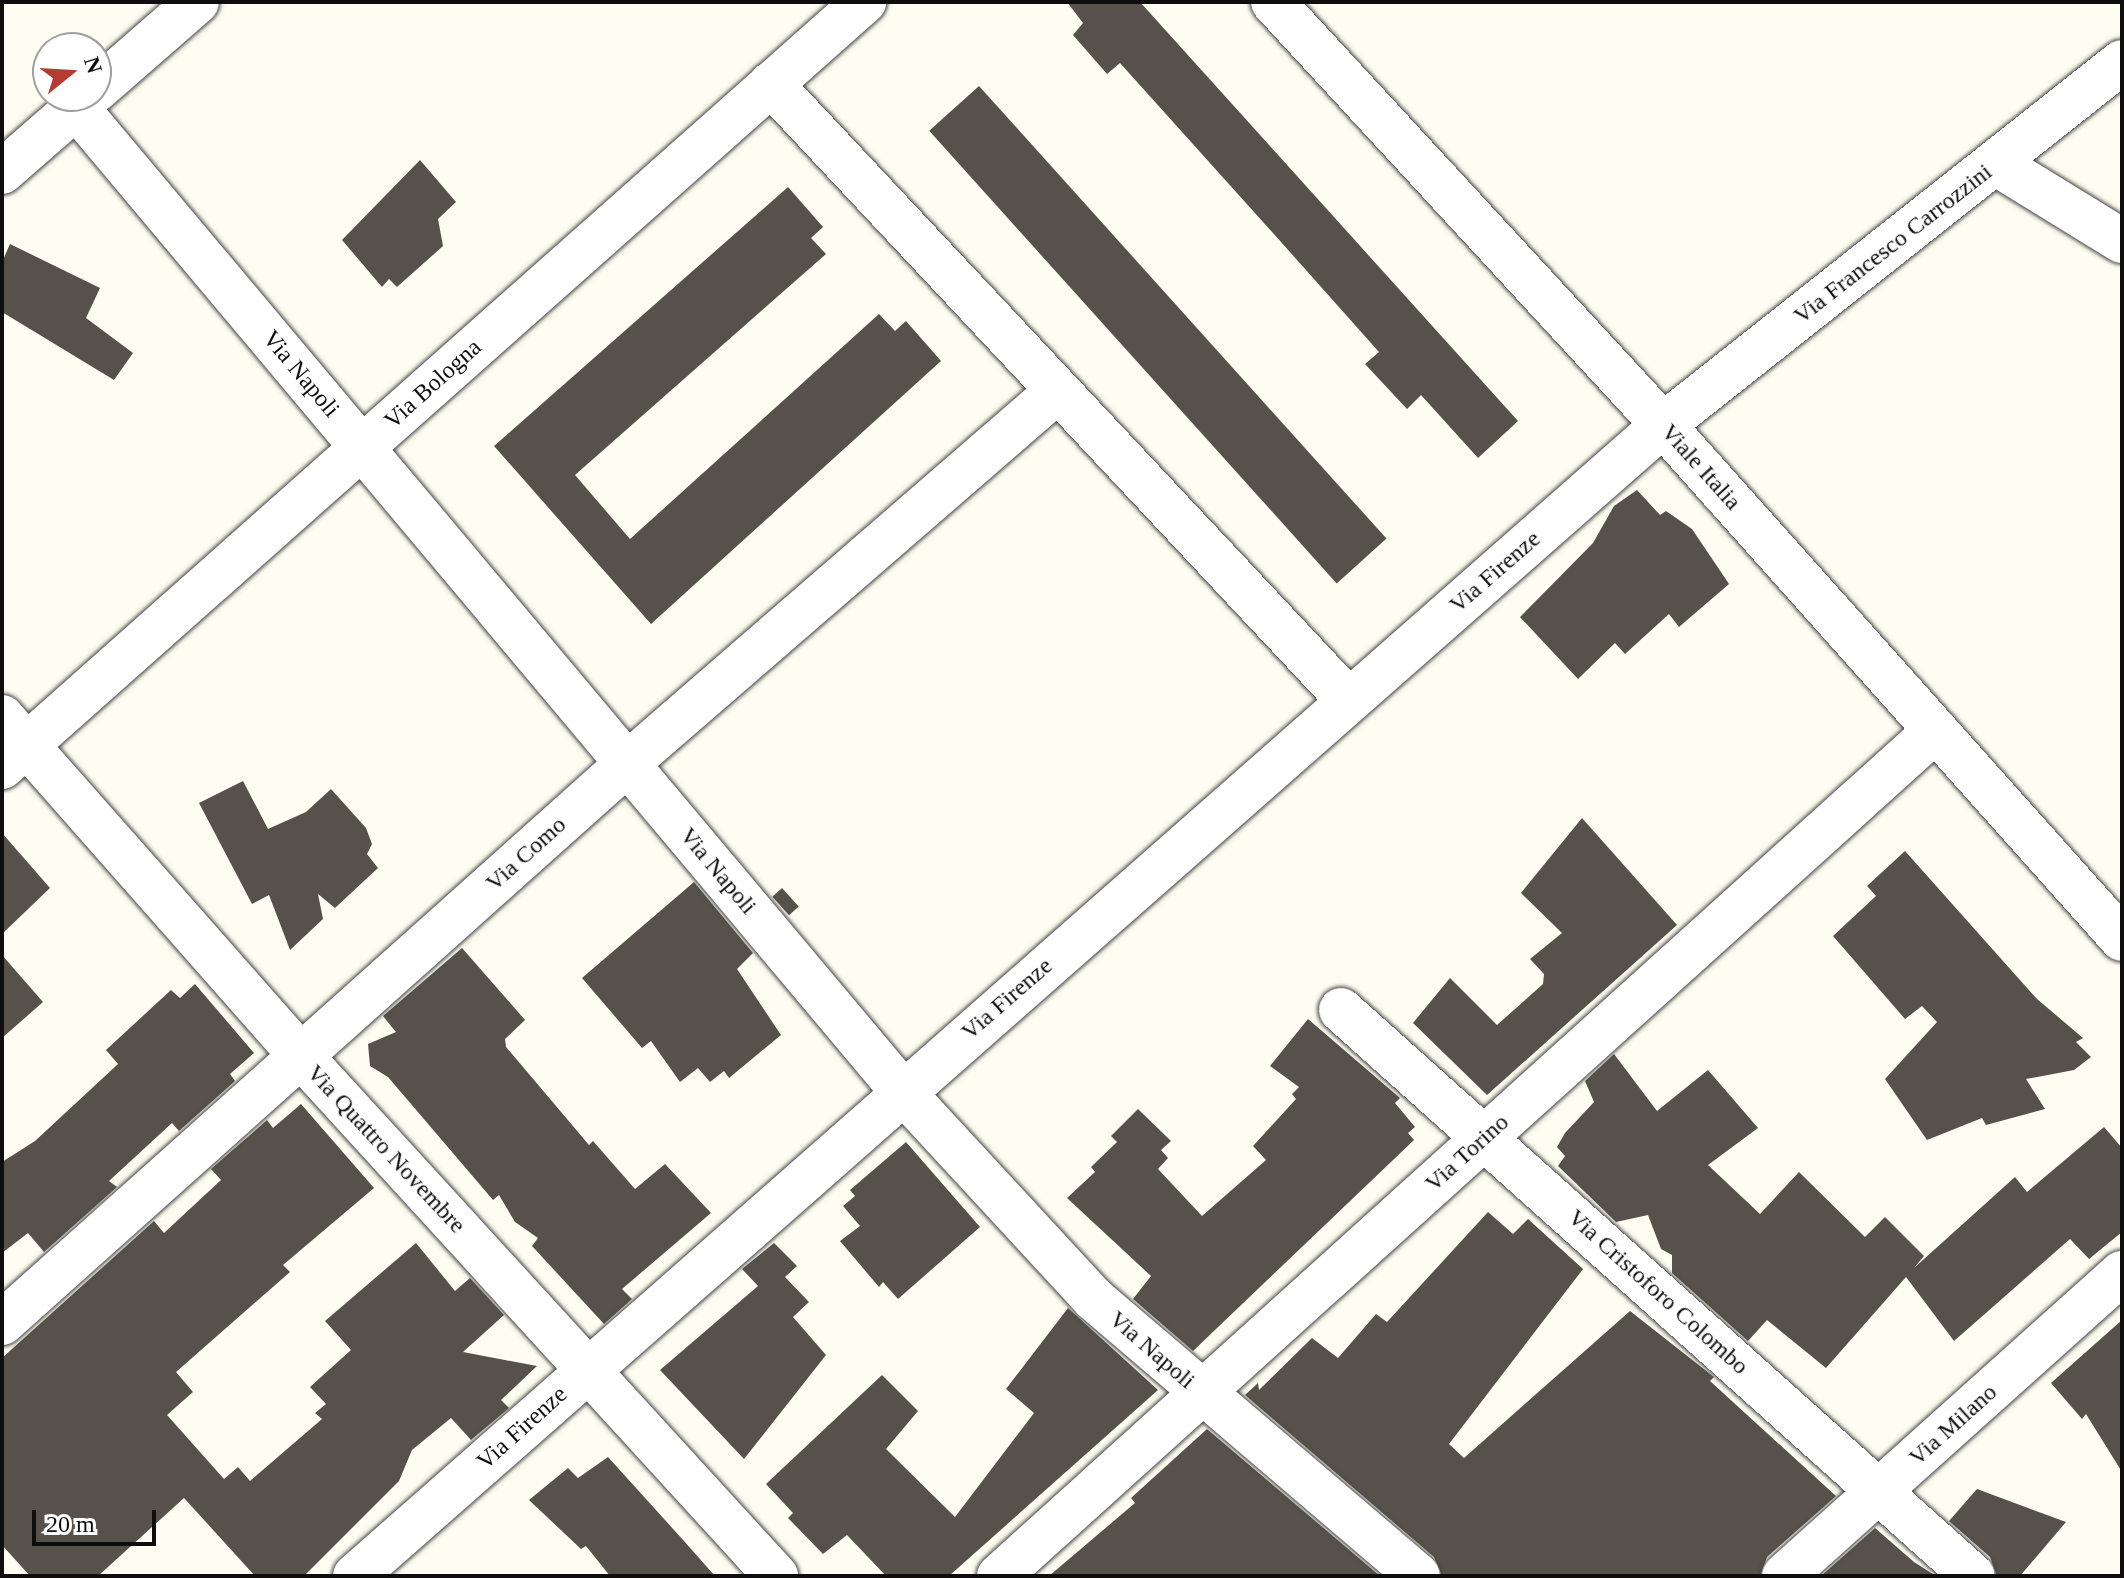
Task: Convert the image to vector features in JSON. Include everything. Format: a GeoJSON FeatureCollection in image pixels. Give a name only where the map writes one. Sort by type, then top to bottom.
{"type":"FeatureCollection","features":[{"type":"Feature","properties":{"kind":"street"},"geometry":{"type":"LineString","coordinates":[[112,76],[197,2]]}},
{"type":"Feature","properties":{"kind":"street","name":"Via Bologna"},"geometry":{"type":"LineString","coordinates":[[11,743],[362,447],[864,2]]}},
{"type":"Feature","properties":{"kind":"street","name":"Viale Italia"},"geometry":{"type":"LineString","coordinates":[[1273,2],[1663,425],[2122,939]]}},
{"type":"Feature","properties":{"kind":"street","name":"Via Francesco Carrozzini"},"geometry":{"type":"LineString","coordinates":[[1663,425],[2122,62]]}},
{"type":"Feature","properties":{"kind":"street"},"geometry":{"type":"LineString","coordinates":[[771,84],[1056,392],[1348,700]]}},
{"type":"Feature","properties":{"kind":"street"},"geometry":{"type":"LineString","coordinates":[[2,172],[71,112]]}},
{"type":"Feature","properties":{"kind":"street","name":"Via Napoli"},"geometry":{"type":"LineString","coordinates":[[98,112],[362,447],[902,1091],[1094,1299],[1418,1576]]}},
{"type":"Feature","properties":{"kind":"street"},"geometry":{"type":"LineString","coordinates":[[1995,163],[2122,241]]}},
{"type":"Feature","properties":{"kind":"street","name":"Via Como"},"geometry":{"type":"LineString","coordinates":[[2,1323],[628,763],[1056,392]]}},
{"type":"Feature","properties":{"kind":"street","name":"Via Firenze"},"geometry":{"type":"LineString","coordinates":[[355,1576],[902,1091],[1663,425]]}},
{"type":"Feature","properties":{"kind":"street","name":"Via Torino"},"geometry":{"type":"LineString","coordinates":[[999,1576],[1936,730]]}},
{"type":"Feature","properties":{"kind":"street","name":"Via Quattro Novembre"},"geometry":{"type":"LineString","coordinates":[[11,743],[776,1576]]}},
{"type":"Feature","properties":{"kind":"street","name":"Via Cristoforo Colombo"},"geometry":{"type":"LineString","coordinates":[[1341,1010],[1973,1576]]}},
{"type":"Feature","properties":{"kind":"street","name":"Via Milano"},"geometry":{"type":"LineString","coordinates":[[1784,1576],[2122,1273]]}},
{"type":"Feature","properties":{"kind":"building"},"geometry":{"type":"Polygon","coordinates":[[[1067,2],[1140,2],[1518,421],[1478,458],[1421,395],[1407,409],[1365,364],[1379,352],[1273,233],[1120,63],[1107,74],[1073,35],[1083,23],[1067,2]]]}},
{"type":"Feature","properties":{"kind":"building"},"geometry":{"type":"Polygon","coordinates":[[[979,86],[1387,539],[1337,583],[929,131],[979,86]]]}},
{"type":"Feature","properties":{"kind":"building"},"geometry":{"type":"Polygon","coordinates":[[[420,160],[456,202],[438,219],[443,246],[397,287],[389,279],[382,287],[342,240],[420,160]]]}},
{"type":"Feature","properties":{"kind":"building"},"geometry":{"type":"Polygon","coordinates":[[[788,187],[823,227],[811,238],[826,254],[575,475],[630,539],[879,314],[895,331],[906,321],[941,361],[651,624],[494,446],[788,187]]]}},
{"type":"Feature","properties":{"kind":"building"},"geometry":{"type":"Polygon","coordinates":[[[10,244],[100,288],[86,318],[133,353],[114,380],[2,312],[2,262],[10,244]]]}},
{"type":"Feature","properties":{"kind":"building"},"geometry":{"type":"Polygon","coordinates":[[[1637,490],[1660,515],[1666,511],[1692,529],[1729,584],[1679,627],[1669,614],[1625,654],[1615,643],[1578,679],[1520,617],[1593,543],[1614,506],[1637,490]]]}},
{"type":"Feature","properties":{"kind":"building"},"geometry":{"type":"Polygon","coordinates":[[[243,781],[268,829],[306,812],[331,789],[366,828],[372,844],[367,854],[378,868],[335,908],[318,894],[323,919],[290,950],[269,895],[252,904],[199,803],[243,781]]]}},
{"type":"Feature","properties":{"kind":"building"},"geometry":{"type":"Polygon","coordinates":[[[1582,818],[1677,925],[1487,1095],[1413,1023],[1450,978],[1497,1025],[1543,984],[1544,974],[1530,959],[1562,933],[1521,893],[1582,818]]]}},
{"type":"Feature","properties":{"kind":"building"},"geometry":{"type":"Polygon","coordinates":[[[2,833],[50,888],[2,934],[2,833]]]}},
{"type":"Feature","properties":{"kind":"building"},"geometry":{"type":"Polygon","coordinates":[[[1905,851],[2037,999],[2083,1038],[2076,1042],[2091,1057],[2074,1070],[2026,1079],[2045,1109],[1986,1125],[1982,1118],[1927,1140],[1885,1079],[1937,1022],[1922,1006],[1905,1019],[1833,936],[1876,896],[1867,886],[1905,851]]]}},
{"type":"Feature","properties":{"kind":"building"},"geometry":{"type":"Polygon","coordinates":[[[694,882],[753,953],[737,969],[781,1035],[729,1078],[724,1071],[710,1082],[698,1068],[680,1082],[651,1041],[642,1048],[582,978],[694,882]]]}},
{"type":"Feature","properties":{"kind":"building"},"geometry":{"type":"Polygon","coordinates":[[[782,888],[799,907],[789,915],[772,897],[782,888]]]}},
{"type":"Feature","properties":{"kind":"building"},"geometry":{"type":"Polygon","coordinates":[[[462,948],[525,1020],[505,1039],[506,1047],[589,1145],[593,1141],[635,1189],[665,1164],[711,1213],[622,1289],[632,1299],[604,1324],[532,1246],[538,1238],[515,1222],[499,1195],[493,1200],[388,1077],[370,1066],[368,1044],[396,1032],[383,1016],[462,948]]]}},
{"type":"Feature","properties":{"kind":"building"},"geometry":{"type":"Polygon","coordinates":[[[2,955],[43,1002],[2,1038],[2,955]]]}},
{"type":"Feature","properties":{"kind":"building"},"geometry":{"type":"Polygon","coordinates":[[[195,984],[254,1053],[230,1074],[235,1081],[179,1131],[172,1123],[109,1181],[117,1187],[44,1252],[28,1233],[2,1253],[2,1162],[35,1141],[118,1064],[106,1050],[171,990],[180,998],[195,984]]]}},
{"type":"Feature","properties":{"kind":"building"},"geometry":{"type":"Polygon","coordinates":[[[1308,1019],[1400,1098],[1395,1103],[1415,1127],[1408,1133],[1414,1140],[1193,1351],[1133,1299],[1151,1276],[1067,1198],[1095,1172],[1091,1167],[1117,1142],[1111,1136],[1138,1109],[1171,1141],[1161,1150],[1168,1158],[1158,1169],[1202,1216],[1266,1160],[1253,1146],[1296,1099],[1292,1094],[1299,1087],[1270,1066],[1308,1019]]]}},
{"type":"Feature","properties":{"kind":"building"},"geometry":{"type":"Polygon","coordinates":[[[1614,1054],[1657,1111],[1708,1070],[1758,1128],[1708,1165],[1760,1214],[1799,1172],[1865,1237],[1885,1217],[1924,1256],[1914,1268],[2015,1177],[2027,1192],[2104,1127],[2122,1148],[2122,1232],[2089,1259],[2070,1239],[1954,1341],[1906,1277],[1826,1368],[1767,1320],[1748,1341],[1672,1273],[1672,1255],[1661,1249],[1648,1215],[1616,1222],[1558,1166],[1565,1156],[1557,1147],[1565,1133],[1594,1102],[1585,1081],[1614,1054]]]}},
{"type":"Feature","properties":{"kind":"building"},"geometry":{"type":"Polygon","coordinates":[[[301,1104],[374,1188],[283,1265],[290,1272],[176,1372],[193,1392],[167,1415],[224,1479],[238,1467],[250,1481],[322,1419],[315,1413],[326,1404],[310,1387],[351,1350],[325,1321],[416,1243],[455,1291],[470,1278],[504,1315],[463,1352],[537,1366],[501,1400],[509,1408],[471,1440],[451,1418],[412,1450],[399,1481],[304,1576],[255,1576],[184,1498],[98,1576],[30,1576],[2,1545],[2,1358],[154,1221],[164,1233],[221,1180],[211,1169],[267,1120],[273,1128],[301,1104]]]}},
{"type":"Feature","properties":{"kind":"building"},"geometry":{"type":"Polygon","coordinates":[[[906,1142],[980,1227],[898,1299],[883,1282],[879,1287],[840,1241],[860,1226],[843,1206],[855,1196],[850,1190],[906,1142]]]}},
{"type":"Feature","properties":{"kind":"building"},"geometry":{"type":"Polygon","coordinates":[[[1488,1212],[1513,1234],[1528,1219],[1583,1269],[1449,1444],[1464,1458],[1630,1311],[1714,1377],[1710,1381],[1836,1496],[1767,1557],[1760,1576],[1442,1576],[1434,1557],[1245,1395],[1258,1383],[1259,1390],[1312,1338],[1338,1358],[1376,1314],[1387,1322],[1488,1212]]]}},
{"type":"Feature","properties":{"kind":"building"},"geometry":{"type":"Polygon","coordinates":[[[774,1243],[797,1266],[785,1277],[809,1302],[793,1317],[826,1355],[744,1459],[660,1370],[758,1286],[742,1269],[774,1243]]]}},
{"type":"Feature","properties":{"kind":"building"},"geometry":{"type":"Polygon","coordinates":[[[1068,1308],[1158,1390],[949,1576],[886,1576],[847,1535],[823,1554],[788,1518],[793,1513],[766,1484],[882,1375],[918,1411],[886,1449],[955,1517],[1034,1413],[1006,1389],[1068,1308]]]}},
{"type":"Feature","properties":{"kind":"building"},"geometry":{"type":"Polygon","coordinates":[[[2122,1320],[2122,1472],[2086,1414],[2082,1419],[2051,1383],[2122,1320]]]}},
{"type":"Feature","properties":{"kind":"building"},"geometry":{"type":"Polygon","coordinates":[[[1207,1429],[1380,1576],[1049,1576],[1135,1503],[1131,1498],[1207,1429]]]}},
{"type":"Feature","properties":{"kind":"building"},"geometry":{"type":"Polygon","coordinates":[[[608,1457],[715,1576],[610,1576],[586,1546],[581,1549],[529,1500],[568,1468],[578,1478],[608,1457]]]}},
{"type":"Feature","properties":{"kind":"building"},"geometry":{"type":"Polygon","coordinates":[[[1977,1489],[2066,1522],[2020,1576],[1997,1576],[1990,1557],[1949,1521],[1977,1489]]]}},
{"type":"Feature","properties":{"kind":"building"},"geometry":{"type":"Polygon","coordinates":[[[1875,1528],[1914,1562],[1936,1576],[1821,1576],[1875,1528]]]}}]}
